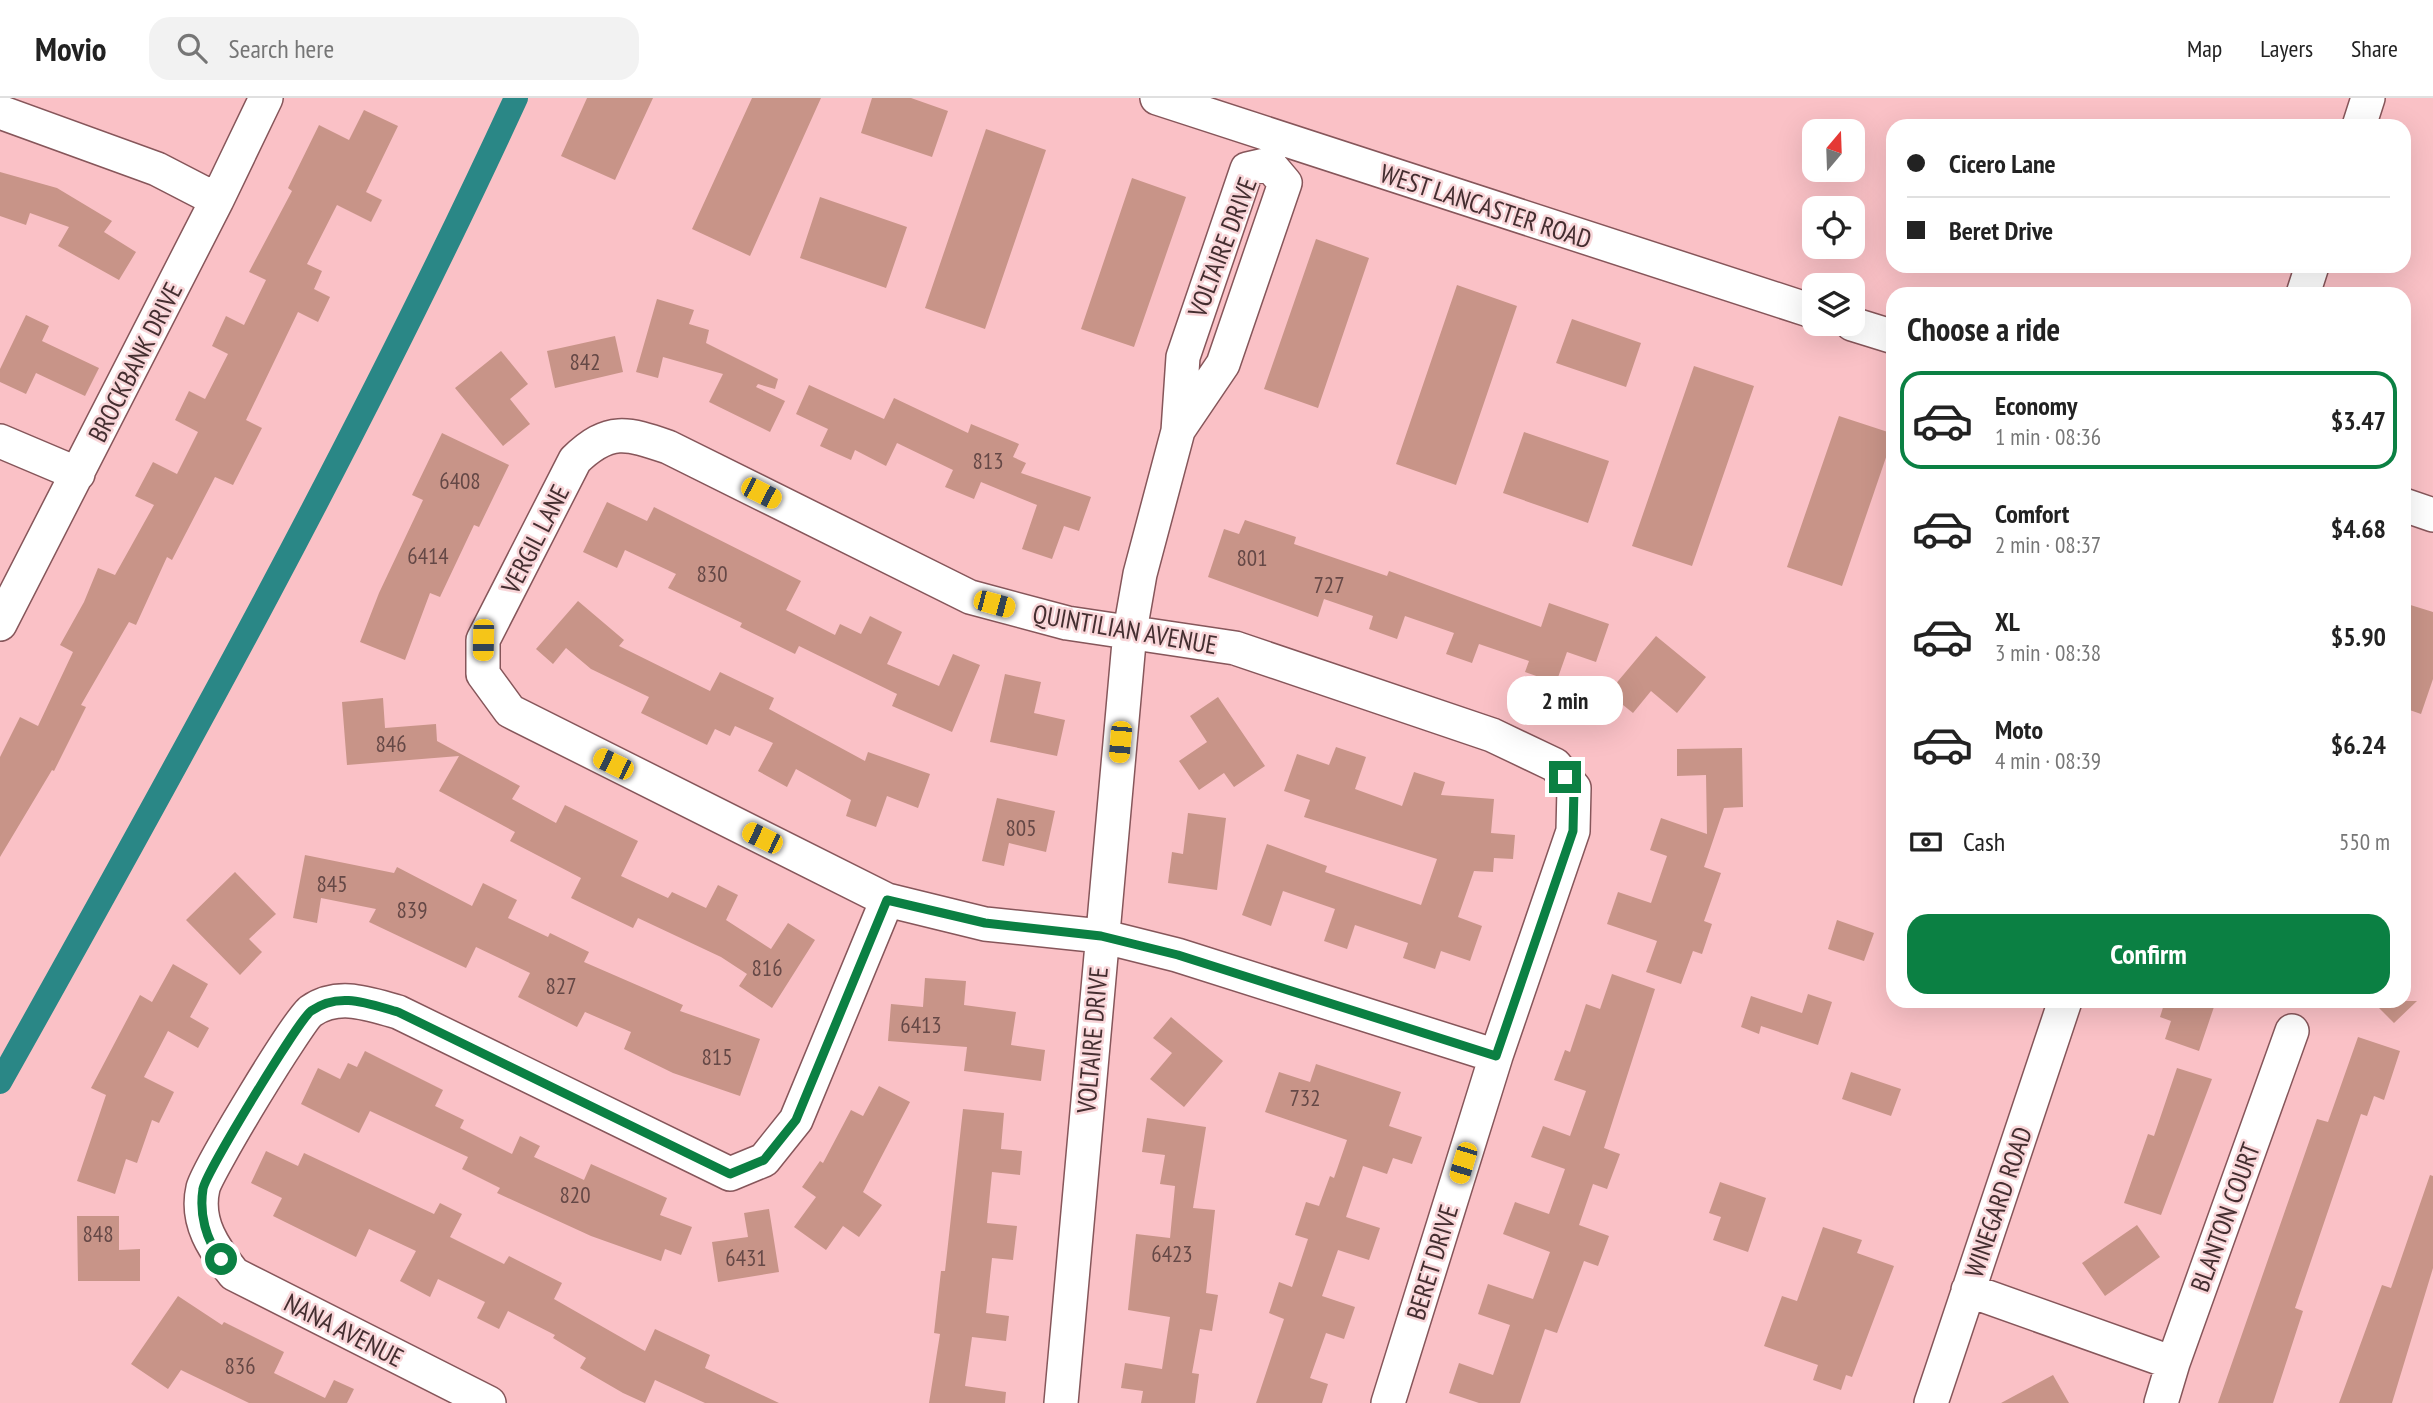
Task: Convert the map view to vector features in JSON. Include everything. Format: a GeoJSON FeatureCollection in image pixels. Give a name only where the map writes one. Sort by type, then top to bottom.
{"type":"FeatureCollection","features":[{"type":"Feature","properties":{"kind":"street","name":"BROCKBANK DRIVE"},"geometry":{"type":"LineString","coordinates":[[0,624],[217,200],[266,98]]}},
{"type":"Feature","properties":{"kind":"street","name":"WEST LANCASTER ROAD"},"geometry":{"type":"LineString","coordinates":[[1157,98],[1274,151],[1802,308]]}},
{"type":"Feature","properties":{"kind":"street"},"geometry":{"type":"LineString","coordinates":[[2361,119],[2368,98]]}},
{"type":"Feature","properties":{"kind":"street"},"geometry":{"type":"LineString","coordinates":[[0,112],[158,169],[217,200]]}},
{"type":"Feature","properties":{"kind":"street","name":"VOLTAIRE DRIVE"},"geometry":{"type":"LineString","coordinates":[[1061,1403],[1130,631],[1146,551],[1178,431],[1183,357],[1205,285],[1247,169],[1274,151]]}},
{"type":"Feature","properties":{"kind":"street"},"geometry":{"type":"LineString","coordinates":[[1865,328],[1886,335]]}},
{"type":"Feature","properties":{"kind":"street","name":"QUINTILIAN AVENUE"},"geometry":{"type":"LineString","coordinates":[[630,434],[668,447],[970,597],[1067,623],[1235,648],[1492,735],[1555,765]]}},
{"type":"Feature","properties":{"kind":"street","name":"VERGIL LANE"},"geometry":{"type":"LineString","coordinates":[[630,434],[594,442],[575,460],[483,640],[482,674],[510,711],[887,900]]}},
{"type":"Feature","properties":{"kind":"street"},"geometry":{"type":"LineString","coordinates":[[0,441],[78,474]]}},
{"type":"Feature","properties":{"kind":"street"},"geometry":{"type":"LineString","coordinates":[[2411,507],[2433,515]]}},
{"type":"Feature","properties":{"kind":"street","name":"BERET DRIVE"},"geometry":{"type":"LineString","coordinates":[[1388,1403],[1496,1056],[1573,831],[1574,788],[1555,765]]}},
{"type":"Feature","properties":{"kind":"street"},"geometry":{"type":"LineString","coordinates":[[887,900],[985,923],[1101,936],[1178,955],[1496,1056]]}},
{"type":"Feature","properties":{"kind":"street","name":"NANA AVENUE"},"geometry":{"type":"LineString","coordinates":[[489,1403],[234,1274],[209,1244],[204,1223],[203,1187],[290,1036],[312,1011],[348,998],[398,1012],[730,1174],[764,1160],[796,1120],[887,900]]}},
{"type":"Feature","properties":{"kind":"street","name":"WINEGARD ROAD"},"geometry":{"type":"LineString","coordinates":[[1931,1403],[2063,1008]]}},
{"type":"Feature","properties":{"kind":"street","name":"BLANTON COURT"},"geometry":{"type":"LineString","coordinates":[[2161,1403],[2292,1031]]}},
{"type":"Feature","properties":{"kind":"street"},"geometry":{"type":"LineString","coordinates":[[1968,1290],[2173,1363]]}},
{"type":"Feature","properties":{"kind":"building"},"geometry":{"type":"Polygon","coordinates":[[[587,98],[653,98],[615,180],[561,156],[587,98]]]}},
{"type":"Feature","properties":{"kind":"building"},"geometry":{"type":"Polygon","coordinates":[[[752,98],[821,98],[750,256],[692,229],[752,98]]]}},
{"type":"Feature","properties":{"kind":"building"},"geometry":{"type":"Polygon","coordinates":[[[872,98],[911,98],[948,111],[932,157],[861,133],[872,98]]]}},
{"type":"Feature","properties":{"kind":"building"},"geometry":{"type":"Polygon","coordinates":[[[364,110],[398,126],[366,192],[382,200],[371,222],[337,205],[307,264],[322,271],[314,289],[330,297],[318,322],[298,312],[246,420],[262,428],[233,485],[215,477],[172,560],[167,557],[136,625],[129,622],[81,705],[86,707],[54,771],[52,770],[0,857],[0,757],[20,717],[38,726],[73,652],[60,645],[84,602],[98,568],[115,575],[154,505],[135,496],[153,462],[177,474],[198,432],[175,420],[189,391],[205,399],[228,354],[212,346],[226,316],[244,325],[266,280],[249,272],[292,191],[288,188],[319,125],[349,140],[364,110]]]}},
{"type":"Feature","properties":{"kind":"building"},"geometry":{"type":"Polygon","coordinates":[[[986,129],[1046,150],[985,329],[925,308],[986,129]]]}},
{"type":"Feature","properties":{"kind":"building"},"geometry":{"type":"Polygon","coordinates":[[[0,172],[57,188],[112,221],[104,232],[136,252],[119,280],[58,246],[69,227],[30,213],[26,225],[0,216],[0,172]]]}},
{"type":"Feature","properties":{"kind":"building"},"geometry":{"type":"Polygon","coordinates":[[[1132,178],[1186,197],[1134,347],[1081,329],[1132,178]]]}},
{"type":"Feature","properties":{"kind":"building"},"geometry":{"type":"Polygon","coordinates":[[[820,197],[907,227],[886,288],[800,258],[820,197]]]}},
{"type":"Feature","properties":{"kind":"building"},"geometry":{"type":"Polygon","coordinates":[[[1316,239],[1369,258],[1318,408],[1264,389],[1316,239]]]}},
{"type":"Feature","properties":{"kind":"building"},"geometry":{"type":"Polygon","coordinates":[[[1457,285],[1517,306],[1456,485],[1396,464],[1457,285]]]}},
{"type":"Feature","properties":{"kind":"building"},"geometry":{"type":"Polygon","coordinates":[[[657,299],[694,310],[689,324],[709,330],[706,343],[778,379],[775,389],[758,384],[756,387],[785,401],[770,432],[709,402],[723,374],[663,357],[658,378],[636,372],[657,299]]]}},
{"type":"Feature","properties":{"kind":"building"},"geometry":{"type":"Polygon","coordinates":[[[26,315],[49,326],[42,341],[99,368],[85,396],[36,373],[26,394],[0,382],[0,369],[26,315]]]}},
{"type":"Feature","properties":{"kind":"building"},"geometry":{"type":"Polygon","coordinates":[[[1572,319],[1641,343],[1626,387],[1556,363],[1572,319]]]}},
{"type":"Feature","properties":{"kind":"building"},"geometry":{"type":"Polygon","coordinates":[[[615,336],[623,372],[555,388],[547,351],[615,336]]]}},
{"type":"Feature","properties":{"kind":"building"},"geometry":{"type":"Polygon","coordinates":[[[501,351],[528,384],[510,399],[530,424],[503,446],[455,388],[501,351]]]}},
{"type":"Feature","properties":{"kind":"building"},"geometry":{"type":"Polygon","coordinates":[[[1694,366],[1754,386],[1692,566],[1632,546],[1694,366]]]}},
{"type":"Feature","properties":{"kind":"building"},"geometry":{"type":"Polygon","coordinates":[[[809,385],[884,419],[894,398],[968,433],[971,424],[1019,444],[1013,457],[1026,463],[1021,473],[1091,497],[1079,531],[1064,526],[1052,559],[1022,549],[1037,505],[981,482],[974,499],[945,487],[953,470],[897,443],[886,466],[855,450],[851,460],[820,446],[828,429],[796,414],[809,385]]]}},
{"type":"Feature","properties":{"kind":"building"},"geometry":{"type":"Polygon","coordinates":[[[1839,416],[1886,431],[1886,457],[1842,586],[1787,567],[1839,416]]]}},
{"type":"Feature","properties":{"kind":"building"},"geometry":{"type":"Polygon","coordinates":[[[1524,432],[1609,461],[1588,523],[1503,493],[1524,432]]]}},
{"type":"Feature","properties":{"kind":"building"},"geometry":{"type":"Polygon","coordinates":[[[442,433],[509,465],[479,527],[474,525],[440,597],[430,593],[405,660],[360,642],[379,593],[423,500],[412,495],[442,433]]]}},
{"type":"Feature","properties":{"kind":"building"},"geometry":{"type":"Polygon","coordinates":[[[607,502],[647,521],[654,507],[801,581],[786,610],[835,635],[840,624],[861,634],[870,616],[902,632],[887,664],[939,686],[953,654],[980,665],[952,732],[892,706],[897,694],[799,646],[795,654],[740,627],[742,623],[668,588],[676,574],[625,550],[617,568],[583,552],[607,502]]]}},
{"type":"Feature","properties":{"kind":"building"},"geometry":{"type":"Polygon","coordinates":[[[1245,520],[1296,537],[1294,544],[1387,576],[1389,571],[1541,627],[1549,603],[1609,624],[1596,662],[1567,652],[1556,683],[1525,672],[1529,661],[1479,644],[1472,663],[1446,654],[1454,633],[1405,616],[1397,639],[1369,629],[1373,616],[1324,599],[1318,617],[1208,577],[1224,529],[1239,534],[1245,520]]]}},
{"type":"Feature","properties":{"kind":"building"},"geometry":{"type":"Polygon","coordinates":[[[578,601],[624,640],[619,646],[710,691],[720,672],[774,698],[769,709],[865,761],[868,752],[930,774],[918,808],[887,796],[876,827],[846,816],[851,800],[796,769],[787,787],[758,771],[773,743],[735,726],[730,736],[715,729],[707,745],[641,713],[649,697],[591,669],[566,648],[553,664],[536,649],[578,601]]]}},
{"type":"Feature","properties":{"kind":"building"},"geometry":{"type":"Polygon","coordinates":[[[2411,605],[2433,612],[2433,679],[2421,714],[2411,710],[2411,605]]]}},
{"type":"Feature","properties":{"kind":"building"},"geometry":{"type":"Polygon","coordinates":[[[1656,636],[1706,677],[1677,713],[1651,691],[1633,713],[1608,693],[1656,636]]]}},
{"type":"Feature","properties":{"kind":"building"},"geometry":{"type":"Polygon","coordinates":[[[1005,674],[1041,682],[1034,713],[1065,720],[1057,756],[990,742],[1005,674]]]}},
{"type":"Feature","properties":{"kind":"building"},"geometry":{"type":"Polygon","coordinates":[[[1218,697],[1265,766],[1234,787],[1224,773],[1199,790],[1179,761],[1207,742],[1190,716],[1218,697]]]}},
{"type":"Feature","properties":{"kind":"building"},"geometry":{"type":"Polygon","coordinates":[[[383,698],[385,728],[436,724],[437,741],[520,786],[512,799],[556,823],[565,805],[638,841],[621,876],[668,898],[672,892],[706,908],[718,885],[738,895],[726,920],[771,949],[788,923],[815,940],[772,1008],[739,986],[747,974],[721,957],[638,918],[633,928],[571,898],[581,878],[510,841],[515,832],[439,791],[459,756],[347,765],[342,702],[383,698]]]}},
{"type":"Feature","properties":{"kind":"building"},"geometry":{"type":"Polygon","coordinates":[[[1336,747],[1366,757],[1355,789],[1402,806],[1414,772],[1445,782],[1441,795],[1494,799],[1491,833],[1515,835],[1513,859],[1494,858],[1493,872],[1474,871],[1458,917],[1482,926],[1470,961],[1441,951],[1435,969],[1403,958],[1408,943],[1355,925],[1347,949],[1324,941],[1335,909],[1283,891],[1271,926],[1242,915],[1267,844],[1327,866],[1325,872],[1421,905],[1437,859],[1304,817],[1310,800],[1284,791],[1297,754],[1329,765],[1336,747]]]}},
{"type":"Feature","properties":{"kind":"building"},"geometry":{"type":"Polygon","coordinates":[[[1742,748],[1743,807],[1724,808],[1704,867],[1721,873],[1704,921],[1712,924],[1702,954],[1693,951],[1681,984],[1646,972],[1657,941],[1607,924],[1618,892],[1651,903],[1667,856],[1650,850],[1661,818],[1707,834],[1706,775],[1677,776],[1677,749],[1742,748]]]}},
{"type":"Feature","properties":{"kind":"building"},"geometry":{"type":"Polygon","coordinates":[[[997,798],[1055,811],[1046,852],[1009,843],[1004,866],[982,861],[997,798]]]}},
{"type":"Feature","properties":{"kind":"building"},"geometry":{"type":"Polygon","coordinates":[[[1188,813],[1226,818],[1217,890],[1168,883],[1172,852],[1183,854],[1188,813]]]}},
{"type":"Feature","properties":{"kind":"building"},"geometry":{"type":"Polygon","coordinates":[[[305,855],[394,873],[397,867],[472,906],[483,883],[517,900],[508,918],[548,937],[550,933],[589,952],[584,962],[683,1005],[680,1011],[760,1039],[740,1096],[673,1073],[624,1049],[631,1032],[585,1012],[577,1027],[518,997],[530,973],[476,947],[466,968],[369,922],[376,909],[321,898],[317,923],[293,918],[305,855]]]}},
{"type":"Feature","properties":{"kind":"building"},"geometry":{"type":"Polygon","coordinates":[[[235,872],[276,914],[249,939],[262,952],[240,975],[186,920],[235,872]]]}},
{"type":"Feature","properties":{"kind":"building"},"geometry":{"type":"Polygon","coordinates":[[[1837,920],[1874,933],[1864,961],[1828,949],[1837,920]]]}},
{"type":"Feature","properties":{"kind":"building"},"geometry":{"type":"Polygon","coordinates":[[[173,964],[208,984],[190,1017],[209,1028],[198,1048],[168,1031],[144,1077],[174,1092],[159,1123],[152,1120],[137,1163],[126,1159],[115,1194],[77,1181],[106,1095],[91,1088],[140,995],[152,1002],[173,964]]]}},
{"type":"Feature","properties":{"kind":"building"},"geometry":{"type":"Polygon","coordinates":[[[1612,974],[1655,989],[1604,1148],[1620,1154],[1607,1189],[1593,1184],[1579,1225],[1609,1236],[1598,1266],[1584,1261],[1557,1333],[1545,1329],[1520,1403],[1479,1403],[1449,1393],[1459,1363],[1493,1375],[1510,1325],[1478,1314],[1488,1284],[1533,1299],[1550,1252],[1503,1234],[1515,1202],[1549,1214],[1565,1169],[1531,1157],[1543,1126],[1570,1136],[1586,1091],[1554,1080],[1565,1050],[1570,1052],[1586,1004],[1600,1009],[1612,974]]]}},
{"type":"Feature","properties":{"kind":"building"},"geometry":{"type":"Polygon","coordinates":[[[925,978],[966,981],[964,1005],[1016,1012],[1011,1045],[1045,1050],[1041,1081],[964,1071],[967,1047],[888,1041],[891,1004],[923,1007],[925,978]]]}},
{"type":"Feature","properties":{"kind":"building"},"geometry":{"type":"Polygon","coordinates":[[[1808,994],[1832,1002],[1818,1045],[1761,1026],[1759,1034],[1741,1027],[1751,996],[1802,1013],[1808,994]]]}},
{"type":"Feature","properties":{"kind":"building"},"geometry":{"type":"Polygon","coordinates":[[[2163,1008],[2214,1008],[2199,1051],[2165,1039],[2171,1021],[2160,1017],[2163,1008]]]}},
{"type":"Feature","properties":{"kind":"building"},"geometry":{"type":"Polygon","coordinates":[[[2379,1008],[2410,1008],[2394,1023],[2379,1008]]]}},
{"type":"Feature","properties":{"kind":"building"},"geometry":{"type":"Polygon","coordinates":[[[1171,1017],[1223,1061],[1184,1107],[1150,1079],[1172,1053],[1153,1038],[1171,1017]]]}},
{"type":"Feature","properties":{"kind":"building"},"geometry":{"type":"Polygon","coordinates":[[[2358,1037],[2400,1051],[2384,1100],[2374,1096],[2367,1116],[2361,1114],[2295,1308],[2303,1311],[2273,1403],[2218,1403],[2317,1119],[2328,1122],[2358,1037]]]}},
{"type":"Feature","properties":{"kind":"building"},"geometry":{"type":"Polygon","coordinates":[[[365,1051],[443,1090],[435,1106],[464,1120],[460,1128],[512,1154],[520,1136],[540,1146],[534,1157],[584,1180],[591,1164],[667,1198],[660,1215],[692,1227],[681,1255],[665,1249],[661,1261],[591,1236],[497,1193],[500,1188],[462,1169],[468,1157],[370,1111],[359,1133],[301,1104],[318,1068],[340,1079],[348,1063],[357,1067],[365,1051]]]}},
{"type":"Feature","properties":{"kind":"building"},"geometry":{"type":"Polygon","coordinates":[[[1316,1064],[1401,1092],[1389,1126],[1422,1137],[1412,1164],[1393,1158],[1387,1174],[1363,1166],[1346,1217],[1380,1228],[1369,1260],[1338,1250],[1322,1296],[1355,1307],[1344,1339],[1326,1333],[1310,1378],[1328,1384],[1322,1403],[1256,1403],[1284,1319],[1269,1313],[1279,1282],[1292,1287],[1308,1239],[1295,1235],[1306,1202],[1319,1206],[1330,1176],[1334,1178],[1347,1140],[1265,1112],[1279,1072],[1310,1082],[1316,1064]]]}},
{"type":"Feature","properties":{"kind":"building"},"geometry":{"type":"Polygon","coordinates":[[[2177,1068],[2212,1079],[2161,1215],[2124,1203],[2148,1134],[2154,1136],[2177,1068]]]}},
{"type":"Feature","properties":{"kind":"building"},"geometry":{"type":"Polygon","coordinates":[[[1851,1072],[1901,1089],[1891,1116],[1842,1099],[1851,1072]]]}},
{"type":"Feature","properties":{"kind":"building"},"geometry":{"type":"Polygon","coordinates":[[[879,1086],[910,1102],[863,1192],[882,1205],[859,1237],[843,1226],[826,1250],[794,1227],[816,1197],[802,1187],[820,1161],[823,1163],[851,1110],[863,1116],[879,1086]]]}},
{"type":"Feature","properties":{"kind":"building"},"geometry":{"type":"Polygon","coordinates":[[[963,1109],[1004,1113],[1001,1149],[1022,1151],[1020,1175],[992,1172],[987,1223],[1017,1226],[1013,1260],[992,1258],[986,1313],[1009,1316],[1006,1341],[972,1337],[965,1386],[1006,1392],[1005,1403],[929,1403],[940,1334],[934,1333],[941,1271],[945,1271],[963,1109]]]}},
{"type":"Feature","properties":{"kind":"building"},"geometry":{"type":"Polygon","coordinates":[[[1147,1118],[1206,1127],[1193,1208],[1215,1210],[1206,1293],[1218,1295],[1212,1331],[1200,1329],[1192,1373],[1199,1374],[1195,1403],[1141,1403],[1143,1391],[1121,1388],[1125,1363],[1162,1369],[1170,1317],[1128,1310],[1136,1234],[1170,1238],[1175,1186],[1160,1184],[1165,1155],[1142,1152],[1147,1118]]]}},
{"type":"Feature","properties":{"kind":"building"},"geometry":{"type":"Polygon","coordinates":[[[266,1151],[298,1166],[304,1153],[434,1214],[440,1203],[462,1214],[450,1237],[504,1264],[509,1256],[562,1283],[554,1299],[645,1351],[655,1329],[710,1355],[705,1368],[779,1403],[705,1403],[655,1380],[645,1403],[623,1393],[580,1368],[586,1358],[553,1338],[555,1335],[508,1311],[499,1329],[477,1318],[485,1302],[438,1279],[430,1297],[400,1281],[416,1251],[369,1229],[356,1257],[273,1216],[282,1198],[251,1183],[266,1151]]]}},
{"type":"Feature","properties":{"kind":"building"},"geometry":{"type":"Polygon","coordinates":[[[2430,1175],[2433,1176],[2433,1268],[2392,1403],[2339,1403],[2382,1285],[2391,1288],[2430,1175]]]}},
{"type":"Feature","properties":{"kind":"building"},"geometry":{"type":"Polygon","coordinates":[[[1720,1182],[1766,1198],[1748,1252],[1713,1240],[1721,1217],[1709,1213],[1720,1182]]]}},
{"type":"Feature","properties":{"kind":"building"},"geometry":{"type":"Polygon","coordinates":[[[769,1209],[779,1272],[718,1282],[712,1242],[748,1237],[744,1213],[769,1209]]]}},
{"type":"Feature","properties":{"kind":"building"},"geometry":{"type":"Polygon","coordinates":[[[77,1216],[119,1216],[119,1250],[140,1249],[140,1281],[78,1281],[77,1216]]]}},
{"type":"Feature","properties":{"kind":"building"},"geometry":{"type":"Polygon","coordinates":[[[2137,1225],[2160,1257],[2105,1296],[2082,1263],[2137,1225]]]}},
{"type":"Feature","properties":{"kind":"building"},"geometry":{"type":"Polygon","coordinates":[[[1823,1227],[1862,1240],[1857,1253],[1894,1266],[1852,1377],[1846,1375],[1841,1390],[1813,1380],[1818,1365],[1764,1346],[1782,1296],[1797,1301],[1823,1227]]]}},
{"type":"Feature","properties":{"kind":"building"},"geometry":{"type":"Polygon","coordinates":[[[178,1296],[222,1325],[224,1322],[284,1352],[274,1373],[325,1398],[334,1380],[354,1389],[347,1403],[249,1403],[181,1370],[168,1389],[131,1364],[178,1296]]]}},
{"type":"Feature","properties":{"kind":"building"},"geometry":{"type":"Polygon","coordinates":[[[2053,1375],[2069,1403],[2001,1403],[2053,1375]]]}},
{"type":"Feature","properties":{"kind":"waterway"},"geometry":{"type":"LineString","coordinates":[[0,1082],[268,595],[457,224],[516,98]]}},
{"type":"Feature","properties":{"kind":"route"},"geometry":{"type":"LineString","coordinates":[[221,1259],[209,1244],[204,1223],[203,1187],[290,1036],[312,1011],[348,998],[398,1012],[730,1174],[764,1160],[796,1120],[887,900],[985,923],[1101,936],[1178,955],[1496,1056],[1573,831],[1574,788],[1565,777]]}}]}
